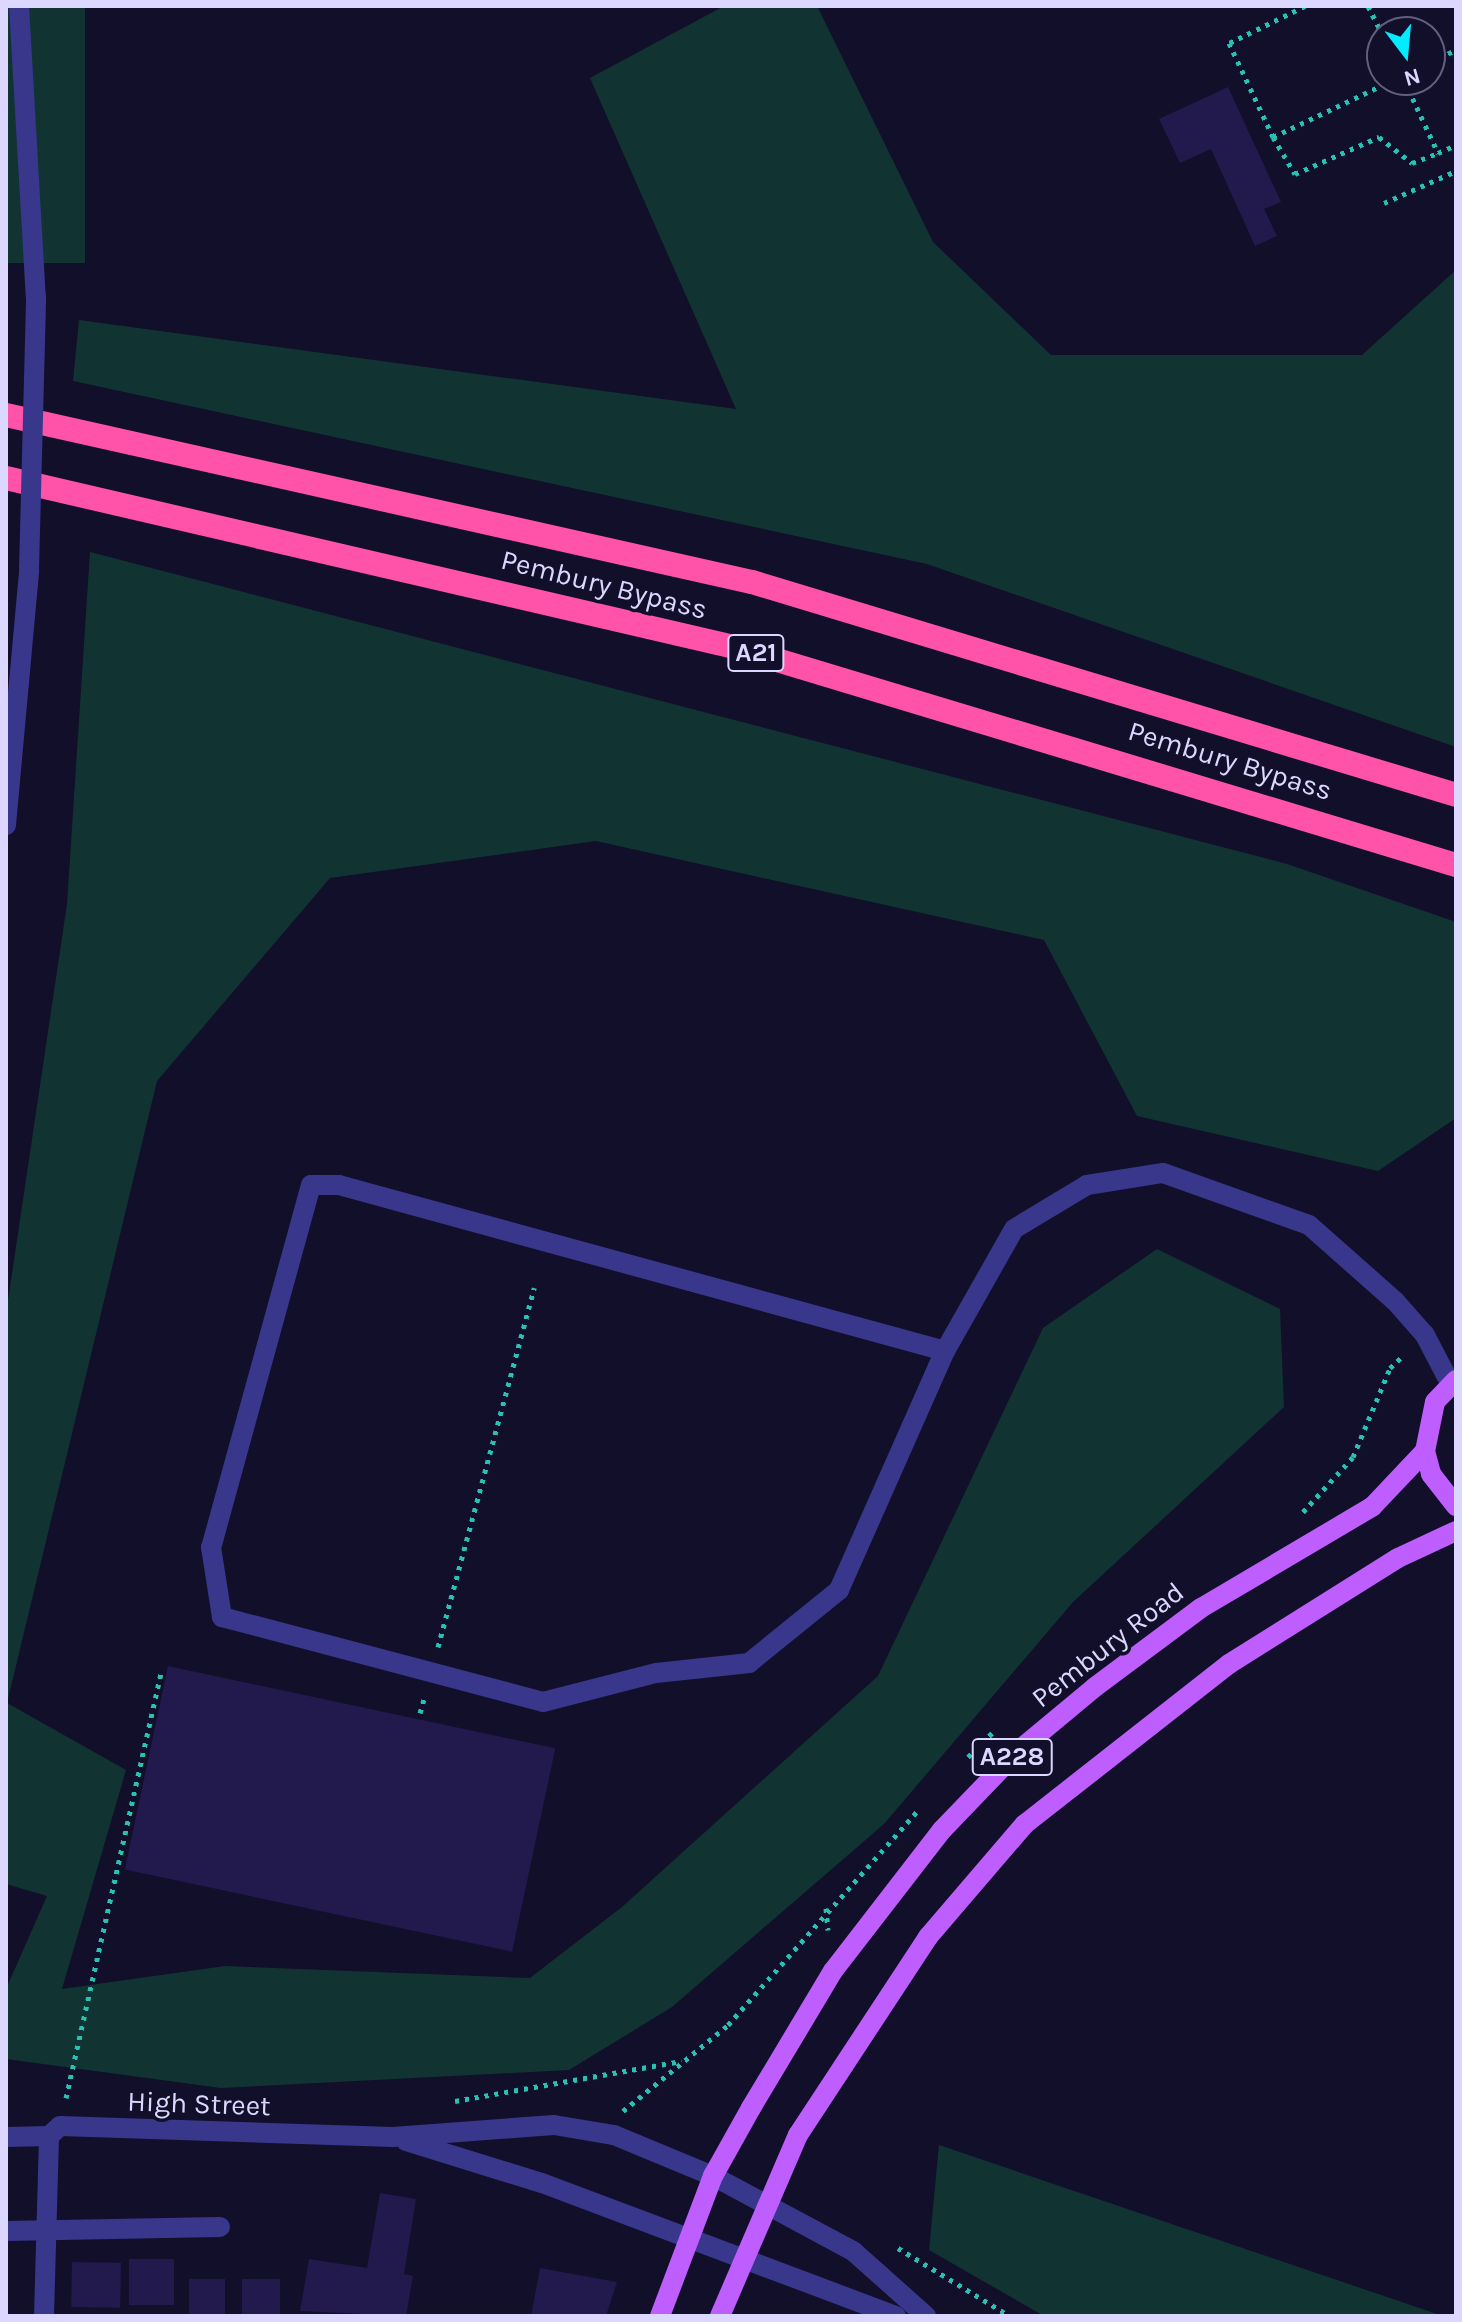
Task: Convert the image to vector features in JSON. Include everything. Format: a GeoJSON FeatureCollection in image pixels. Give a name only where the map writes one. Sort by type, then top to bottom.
{"type":"FeatureCollection","features":[{"type":"Feature","properties":{"kind":"highway","name":"Pembury Bypass"},"geometry":{"type":"LineString","coordinates":[[6,415],[752,582],[1456,795]]}},
{"type":"Feature","properties":{"kind":"highway","name":"Pembury Bypass"},"geometry":{"type":"LineString","coordinates":[[6,478],[734,647],[1456,865]]}},
{"type":"Feature","properties":{"kind":"main road"},"geometry":{"type":"LineString","coordinates":[[1453,1381],[1431,1414],[1425,1451],[1431,1474],[1456,1506]]}},
{"type":"Feature","properties":{"kind":"main road","name":"Pembury Road"},"geometry":{"type":"LineString","coordinates":[[713,2176],[833,1971],[942,1830],[1018,1751],[1201,1608],[1372,1507],[1425,1451]]}},
{"type":"Feature","properties":{"kind":"main road","name":"A228"},"geometry":{"type":"LineString","coordinates":[[720,2316],[798,2135],[877,2011],[964,1891],[1025,1824],[1229,1664],[1398,1558],[1456,1531]]}},
{"type":"Feature","properties":{"kind":"main road","name":"A228"},"geometry":{"type":"LineString","coordinates":[[660,2316],[686,2239],[713,2176]]}},
{"type":"Feature","properties":{"kind":"street"},"geometry":{"type":"LineString","coordinates":[[6,825],[29,570],[36,297],[19,6]]}},
{"type":"Feature","properties":{"kind":"street"},"geometry":{"type":"LineString","coordinates":[[945,1351],[354,1188],[311,1185],[211,1547],[222,1617],[543,1702],[656,1673],[749,1663],[839,1590],[945,1351],[1014,1229],[1087,1185],[1163,1173],[1309,1225],[1395,1301],[1425,1335],[1453,1381]]}},
{"type":"Feature","properties":{"kind":"street","name":"High Street"},"geometry":{"type":"LineString","coordinates":[[6,2137],[54,2131],[393,2137],[554,2125],[614,2135],[713,2176],[853,2251],[926,2316]]}},
{"type":"Feature","properties":{"kind":"street"},"geometry":{"type":"LineString","coordinates":[[44,2316],[46,2232],[54,2131]]}},
{"type":"Feature","properties":{"kind":"street","name":"High Street"},"geometry":{"type":"LineString","coordinates":[[393,2137],[542,2183],[743,2264],[896,2316]]}},
{"type":"Feature","properties":{"kind":"street"},"geometry":{"type":"LineString","coordinates":[[6,2231],[220,2227]]}},
{"type":"Feature","properties":{"kind":"path"},"geometry":{"type":"LineString","coordinates":[[1305,6],[1229,43],[1273,137],[1295,174],[1379,137],[1412,163],[1456,145]]}},
{"type":"Feature","properties":{"kind":"path"},"geometry":{"type":"LineString","coordinates":[[1273,137],[1366,93]]}},
{"type":"Feature","properties":{"kind":"path"},"geometry":{"type":"LineString","coordinates":[[1411,96],[1438,153]]}},
{"type":"Feature","properties":{"kind":"path"},"geometry":{"type":"LineString","coordinates":[[1384,203],[1456,171]]}},
{"type":"Feature","properties":{"kind":"path"},"geometry":{"type":"LineString","coordinates":[[420,1713],[534,1288]]}},
{"type":"Feature","properties":{"kind":"path"},"geometry":{"type":"LineString","coordinates":[[54,2131],[161,1672]]}},
{"type":"Feature","properties":{"kind":"path"},"geometry":{"type":"LineString","coordinates":[[448,2106],[690,2059]]}},
{"type":"Feature","properties":{"kind":"path"},"geometry":{"type":"LineString","coordinates":[[853,2251],[887,2240],[1010,2316]]}},
{"type":"Feature","properties":{"kind":"green space"},"geometry":{"type":"Polygon","coordinates":[[[6,6],[85,6],[85,263],[6,263],[6,6]]]}},
{"type":"Feature","properties":{"kind":"green space"},"geometry":{"type":"Polygon","coordinates":[[[724,6],[817,6],[933,242],[1051,355],[1362,355],[1456,270],[1456,747],[927,564],[73,381],[79,320],[736,409],[590,78],[724,6]]]}},
{"type":"Feature","properties":{"kind":"green space"},"geometry":{"type":"Polygon","coordinates":[[[90,552],[1287,864],[1456,922],[1456,1118],[1378,1171],[1137,1116],[1044,940],[596,841],[330,878],[157,1081],[7,1703],[126,1770],[62,1989],[225,1966],[530,1978],[622,1907],[878,1676],[1043,1328],[1157,1249],[1280,1309],[1284,1407],[1073,1602],[884,1824],[672,2007],[569,2070],[221,2088],[6,2059],[6,1989],[47,1896],[6,1884],[6,1314],[67,904],[90,552]]]}},
{"type":"Feature","properties":{"kind":"green space"},"geometry":{"type":"Polygon","coordinates":[[[939,2145],[1443,2316],[1044,2316],[929,2250],[939,2145]]]}},
{"type":"Feature","properties":{"kind":"building"},"geometry":{"type":"Polygon","coordinates":[[[1228,87],[1281,202],[1264,209],[1277,236],[1255,246],[1211,149],[1180,163],[1159,119],[1228,87]]]}},
{"type":"Feature","properties":{"kind":"building"},"geometry":{"type":"Polygon","coordinates":[[[168,1666],[555,1748],[512,1952],[125,1869],[168,1666]]]}},
{"type":"Feature","properties":{"kind":"building"},"geometry":{"type":"Polygon","coordinates":[[[380,2193],[416,2199],[404,2274],[413,2276],[406,2316],[300,2311],[309,2259],[367,2268],[380,2193]]]}},
{"type":"Feature","properties":{"kind":"building"},"geometry":{"type":"Polygon","coordinates":[[[129,2259],[174,2259],[174,2305],[129,2305],[129,2259]]]}},
{"type":"Feature","properties":{"kind":"building"},"geometry":{"type":"Polygon","coordinates":[[[72,2262],[121,2263],[120,2308],[71,2307],[72,2262]]]}},
{"type":"Feature","properties":{"kind":"building"},"geometry":{"type":"Polygon","coordinates":[[[540,2268],[617,2282],[606,2316],[531,2316],[540,2268]]]}},
{"type":"Feature","properties":{"kind":"building"},"geometry":{"type":"Polygon","coordinates":[[[189,2279],[225,2279],[225,2316],[189,2316],[189,2279]]]}},
{"type":"Feature","properties":{"kind":"building"},"geometry":{"type":"Polygon","coordinates":[[[242,2279],[280,2279],[280,2316],[242,2316],[242,2279]]]}}]}
